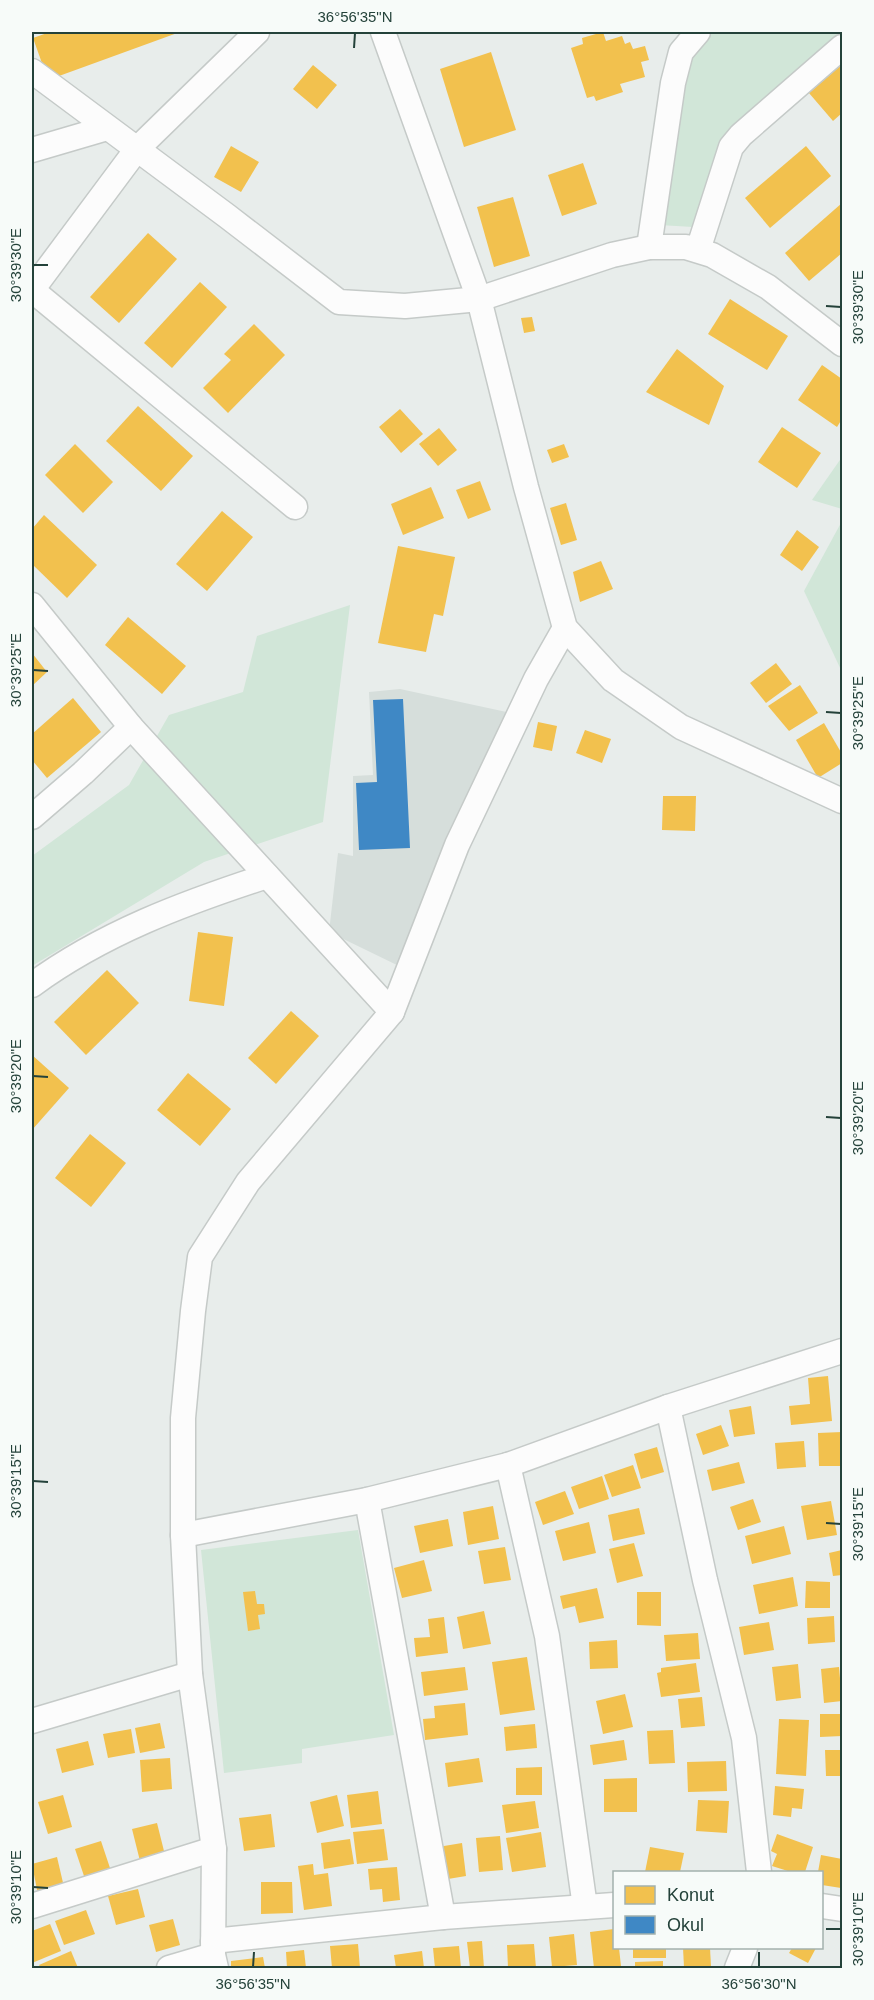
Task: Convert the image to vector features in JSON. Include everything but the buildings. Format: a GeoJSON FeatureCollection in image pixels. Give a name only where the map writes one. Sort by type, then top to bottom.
{"type":"FeatureCollection","features":[{"type":"Feature","properties":{"kind":"street"},"geometry":{"type":"LineString","coordinates":[[257,32],[137,149],[32,290],[295,507]]}},
{"type":"Feature","properties":{"kind":"street"},"geometry":{"type":"LineString","coordinates":[[383,32],[480,299],[565,628],[614,680],[681,727],[843,801]]}},
{"type":"Feature","properties":{"kind":"street"},"geometry":{"type":"LineString","coordinates":[[648,247],[681,52],[698,32]]}},
{"type":"Feature","properties":{"kind":"street"},"geometry":{"type":"LineString","coordinates":[[698,250],[731,147],[741,135],[843,47]]}},
{"type":"Feature","properties":{"kind":"street"},"geometry":{"type":"LineString","coordinates":[[32,71],[339,302],[405,306],[480,299],[612,255],[648,247],[686,247],[712,255],[768,286],[843,344]]}},
{"type":"Feature","properties":{"kind":"street"},"geometry":{"type":"LineString","coordinates":[[32,150],[107,128]]}},
{"type":"Feature","properties":{"kind":"street"},"geometry":{"type":"LineString","coordinates":[[32,605],[131,727],[392,1012]]}},
{"type":"Feature","properties":{"kind":"street"},"geometry":{"type":"LineString","coordinates":[[214,1955],[214,1849],[190,1674],[183,1535],[183,1418],[192,1311],[200,1257],[248,1182],[392,1012],[458,845],[536,679],[565,628]]}},
{"type":"Feature","properties":{"kind":"street"},"geometry":{"type":"LineString","coordinates":[[32,817],[131,727]]}},
{"type":"Feature","properties":{"kind":"street"},"geometry":{"type":"LineString","coordinates":[[32,985],[66,961],[133,926],[176,907],[267,876]]}},
{"type":"Feature","properties":{"kind":"street"},"geometry":{"type":"LineString","coordinates":[[183,1535],[367,1500],[508,1465],[668,1407],[843,1351]]}},
{"type":"Feature","properties":{"kind":"street"},"geometry":{"type":"LineString","coordinates":[[668,1407],[705,1580],[744,1738],[759,1871]]}},
{"type":"Feature","properties":{"kind":"street"},"geometry":{"type":"LineString","coordinates":[[508,1465],[547,1636],[585,1906]]}},
{"type":"Feature","properties":{"kind":"street"},"geometry":{"type":"LineString","coordinates":[[367,1500],[443,1917]]}},
{"type":"Feature","properties":{"kind":"street"},"geometry":{"type":"LineString","coordinates":[[32,1721],[190,1674]]}},
{"type":"Feature","properties":{"kind":"street"},"geometry":{"type":"LineString","coordinates":[[32,1906],[214,1849]]}},
{"type":"Feature","properties":{"kind":"street"},"geometry":{"type":"LineString","coordinates":[[168,1968],[214,1955],[443,1917],[613,1905]]}},
{"type":"Feature","properties":{"kind":"street"},"geometry":{"type":"LineString","coordinates":[[823,1906],[843,1909]]}},
{"type":"Feature","properties":{"kind":"street"},"geometry":{"type":"LineString","coordinates":[[737,1968],[744,1949]]}},
{"type":"Feature","properties":{"kind":"shaded area"},"geometry":{"type":"Polygon","coordinates":[[[400,689],[511,713],[401,967],[329,932],[338,853],[353,856],[353,776],[373,775],[369,692],[400,689]]]}},
{"type":"Feature","properties":{"kind":"green space"},"geometry":{"type":"Polygon","coordinates":[[[714,32],[842,32],[842,34],[723,138],[693,227],[659,225],[687,66],[701,43],[714,32]]]}},
{"type":"Feature","properties":{"kind":"green space"},"geometry":{"type":"Polygon","coordinates":[[[842,457],[842,509],[812,500],[842,457]]]}},
{"type":"Feature","properties":{"kind":"green space"},"geometry":{"type":"Polygon","coordinates":[[[842,521],[842,672],[804,591],[842,521]]]}},
{"type":"Feature","properties":{"kind":"green space"},"geometry":{"type":"Polygon","coordinates":[[[350,605],[323,822],[204,862],[32,966],[32,856],[129,785],[169,715],[243,692],[257,636],[350,605]]]}},
{"type":"Feature","properties":{"kind":"green space"},"geometry":{"type":"Polygon","coordinates":[[[358,1530],[394,1735],[302,1749],[302,1763],[224,1773],[201,1550],[358,1530]]]}}]}
